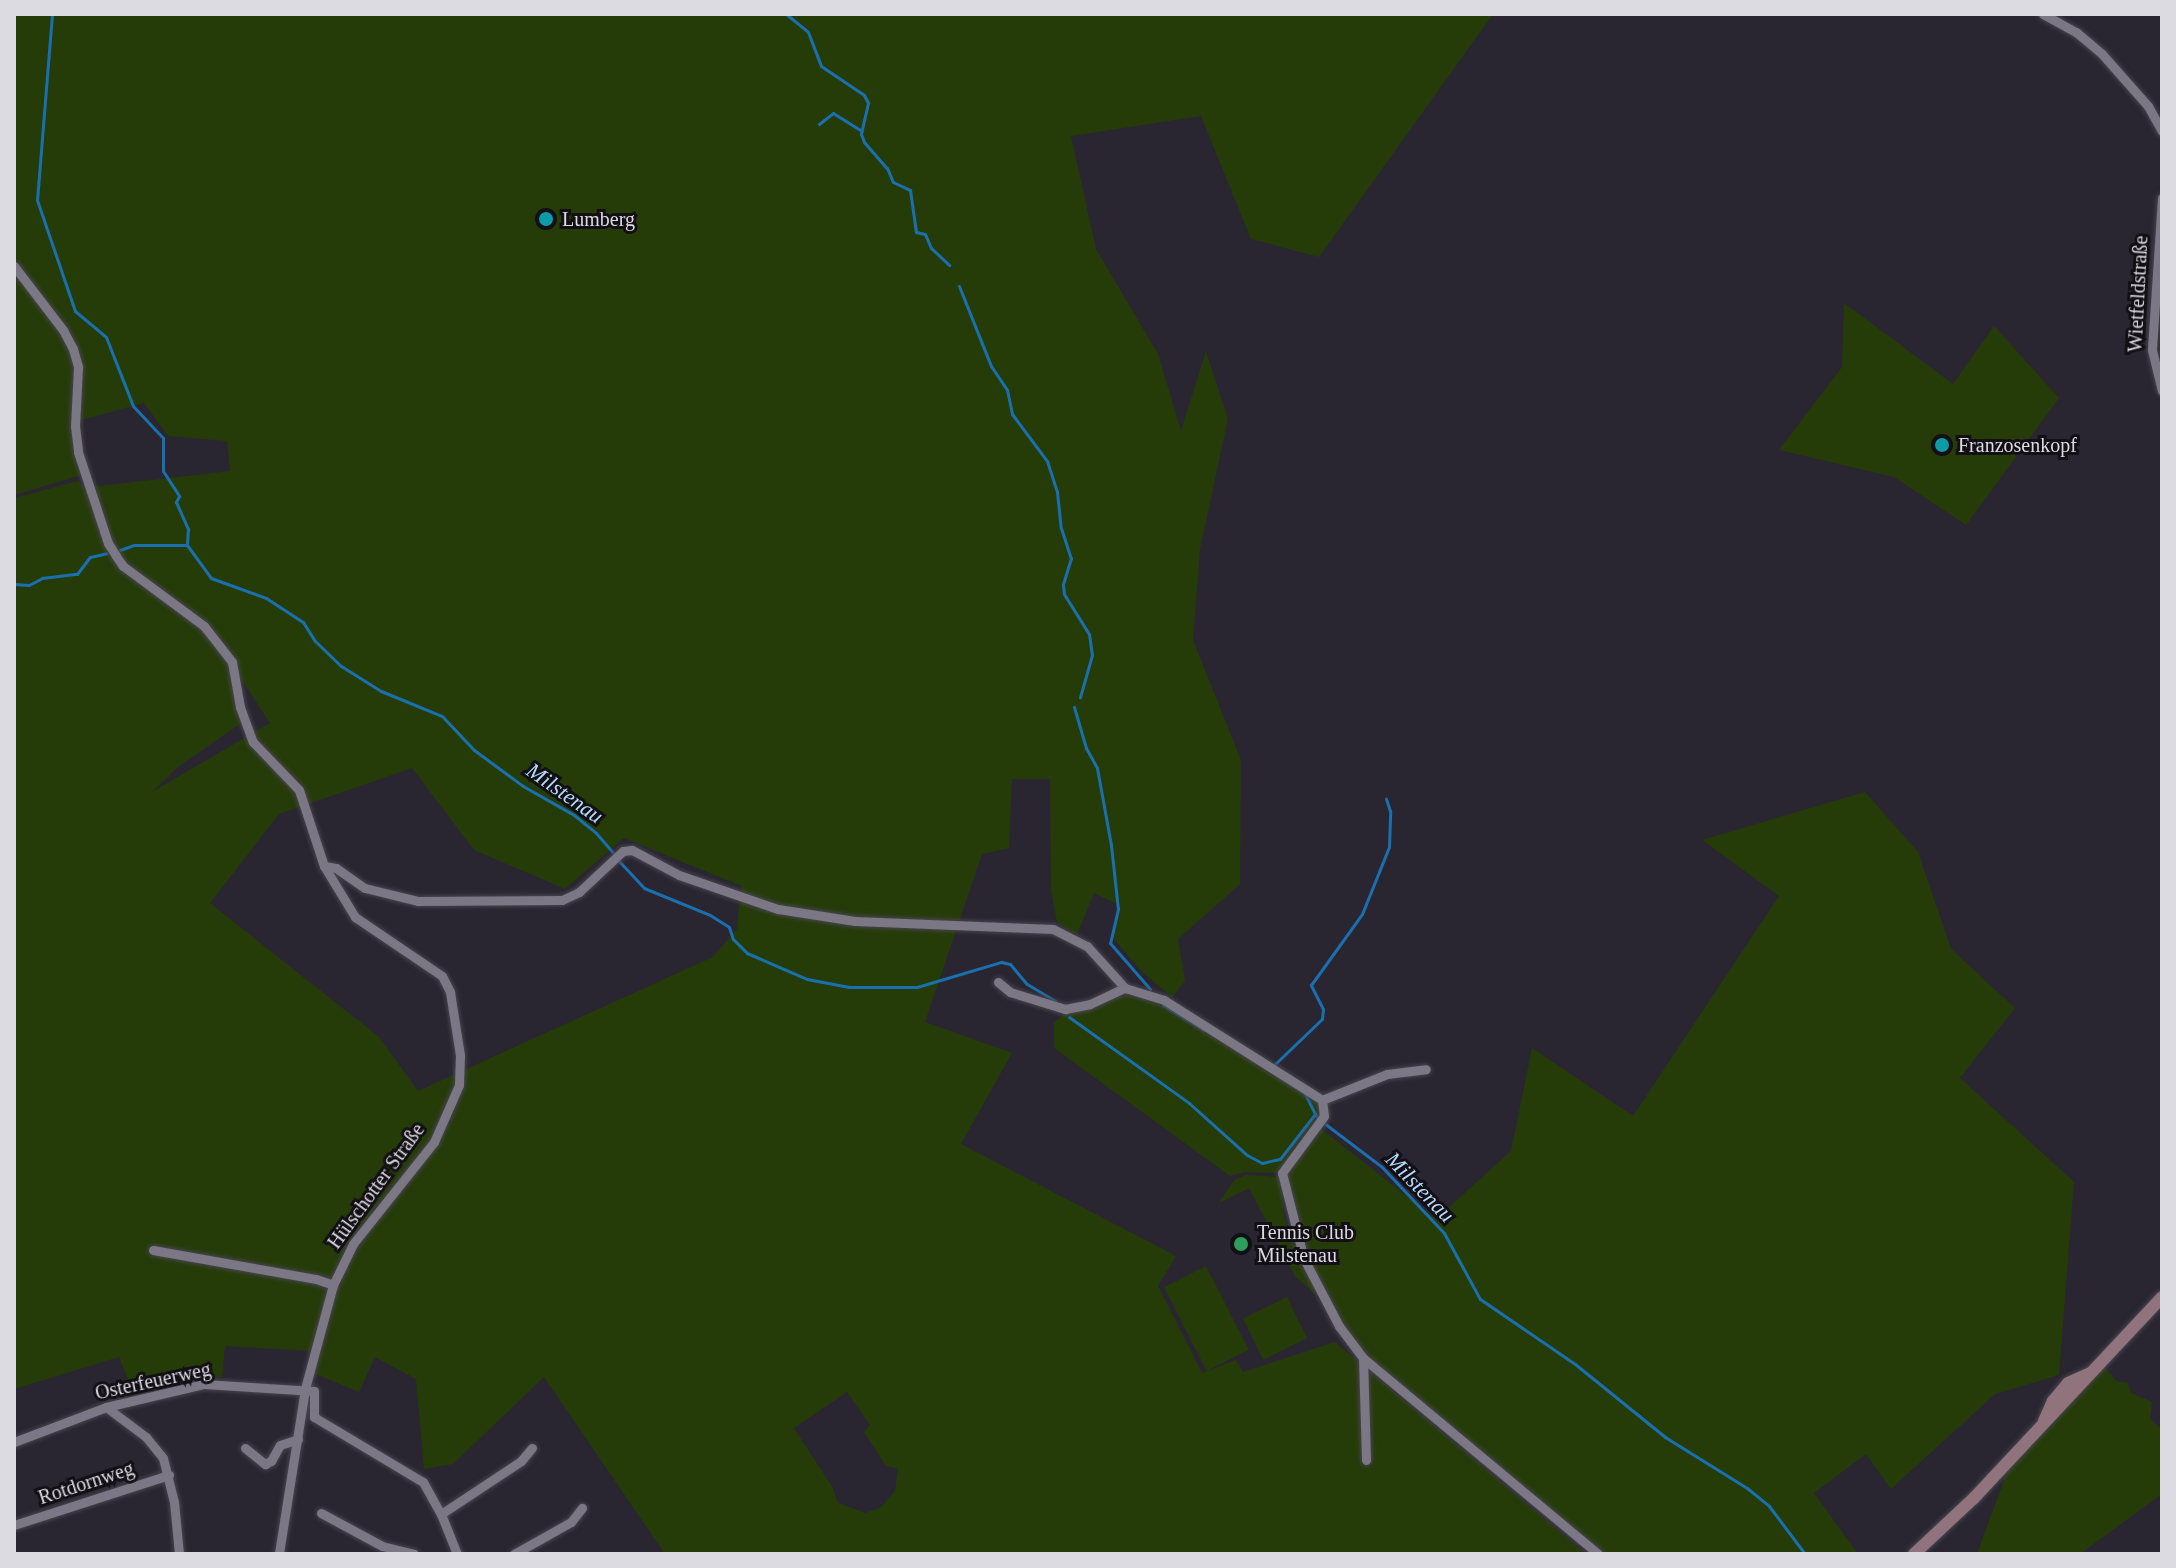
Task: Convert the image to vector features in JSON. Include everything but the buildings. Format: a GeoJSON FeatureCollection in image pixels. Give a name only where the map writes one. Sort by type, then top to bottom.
{"type":"FeatureCollection","features":[{"type":"Feature","properties":{"kind":"main road"},"geometry":{"type":"LineString","coordinates":[[1914,1554],[1941,1532],[2162,1297]]}},
{"type":"Feature","properties":{"kind":"street"},"geometry":{"type":"LineString","coordinates":[[2043,14],[2076,32],[2102,54],[2148,106],[2162,131]]}},
{"type":"Feature","properties":{"kind":"street","name":"Wietfeldstraße"},"geometry":{"type":"LineString","coordinates":[[2162,198],[2152,350],[2162,391]]}},
{"type":"Feature","properties":{"kind":"street","name":"Hülschotter Straße"},"geometry":{"type":"LineString","coordinates":[[14,266],[63,330],[73,349],[78,367],[75,426],[78,452],[108,543],[123,566],[204,626],[232,662],[240,707],[253,742],[299,790],[324,866],[355,917],[442,976],[450,992],[460,1055],[459,1085],[434,1142],[353,1244],[333,1285],[305,1389],[279,1554]]}},
{"type":"Feature","properties":{"kind":"street"},"geometry":{"type":"LineString","coordinates":[[324,866],[336,868],[365,888],[388,895],[446,903],[508,903],[570,898],[623,851],[632,850],[679,875],[729,895],[818,916],[1053,929],[1087,946],[1125,988],[1169,1003],[1322,1100]]}},
{"type":"Feature","properties":{"kind":"street"},"geometry":{"type":"LineString","coordinates":[[998,982],[1010,992],[1069,1009],[1125,988]]}},
{"type":"Feature","properties":{"kind":"street"},"geometry":{"type":"LineString","coordinates":[[1322,1100],[1387,1074],[1426,1069]]}},
{"type":"Feature","properties":{"kind":"street"},"geometry":{"type":"LineString","coordinates":[[1322,1100],[1324,1116],[1284,1167],[1285,1195],[1304,1259],[1339,1326],[1363,1358],[1598,1554]]}},
{"type":"Feature","properties":{"kind":"street"},"geometry":{"type":"LineString","coordinates":[[153,1250],[316,1279],[333,1285]]}},
{"type":"Feature","properties":{"kind":"street"},"geometry":{"type":"LineString","coordinates":[[1363,1358],[1366,1460]]}},
{"type":"Feature","properties":{"kind":"street","name":"Osterfeuerweg"},"geometry":{"type":"LineString","coordinates":[[14,1442],[106,1407],[204,1384],[305,1389]]}},
{"type":"Feature","properties":{"kind":"street"},"geometry":{"type":"LineString","coordinates":[[305,1389],[314,1391],[314,1417],[423,1482],[441,1514],[457,1554]]}},
{"type":"Feature","properties":{"kind":"street"},"geometry":{"type":"LineString","coordinates":[[106,1407],[146,1437],[163,1458],[169,1475],[179,1554]]}},
{"type":"Feature","properties":{"kind":"street"},"geometry":{"type":"LineString","coordinates":[[245,1448],[265,1464],[271,1461],[280,1445],[298,1439]]}},
{"type":"Feature","properties":{"kind":"street"},"geometry":{"type":"LineString","coordinates":[[441,1514],[521,1461],[532,1448]]}},
{"type":"Feature","properties":{"kind":"street","name":"Rotdornweg"},"geometry":{"type":"LineString","coordinates":[[14,1525],[169,1475]]}},
{"type":"Feature","properties":{"kind":"street"},"geometry":{"type":"LineString","coordinates":[[514,1554],[571,1522],[582,1508]]}},
{"type":"Feature","properties":{"kind":"street"},"geometry":{"type":"LineString","coordinates":[[321,1513],[382,1546],[414,1554]]}},
{"type":"Feature","properties":{"kind":"green space"},"geometry":{"type":"Polygon","coordinates":[[[14,14],[1493,14],[1319,257],[1251,239],[1201,116],[1071,136],[1096,249],[1158,354],[1181,431],[1206,351],[1228,419],[1200,549],[1193,640],[1241,760],[1240,884],[1178,939],[1185,981],[1172,997],[1142,972],[1114,939],[1119,905],[1094,893],[1077,935],[1057,922],[1051,890],[1050,779],[1012,779],[1009,848],[982,854],[925,1022],[1012,1053],[961,1144],[1176,1256],[1158,1286],[1202,1373],[1236,1360],[1243,1372],[1335,1342],[1586,1554],[665,1554],[544,1377],[453,1464],[424,1469],[416,1379],[375,1357],[359,1392],[306,1370],[310,1351],[225,1346],[222,1377],[133,1392],[119,1357],[14,1389],[14,498],[78,481],[89,490],[102,538],[91,487],[230,471],[227,441],[168,436],[144,403],[81,420],[82,475],[14,495],[14,14]],[[232,665],[244,721],[178,767],[152,792],[270,723],[232,665]],[[412,768],[279,814],[210,903],[379,1037],[418,1091],[713,957],[737,929],[741,886],[624,838],[565,889],[474,850],[412,768]],[[847,1392],[794,1428],[833,1488],[838,1503],[865,1513],[880,1508],[895,1491],[898,1469],[886,1466],[864,1432],[870,1425],[847,1392]]]}},
{"type":"Feature","properties":{"kind":"green space"},"geometry":{"type":"Polygon","coordinates":[[[1844,303],[1953,384],[1994,326],[2059,398],[1966,525],[1894,477],[1779,450],[1842,367],[1844,303]]]}},
{"type":"Feature","properties":{"kind":"green space"},"geometry":{"type":"Polygon","coordinates":[[[1865,792],[1918,852],[1951,949],[2015,1008],[1960,1078],[2074,1182],[2059,1375],[1995,1394],[1891,1489],[1866,1454],[1814,1493],[1858,1554],[1598,1554],[1363,1358],[1304,1259],[1282,1173],[1245,1172],[1230,1176],[1054,1048],[1054,1022],[1068,1012],[1127,995],[1161,1004],[1332,1110],[1320,1128],[1436,1219],[1511,1151],[1532,1048],[1633,1116],[1779,896],[1702,840],[1865,792]]]}},
{"type":"Feature","properties":{"kind":"green space"},"geometry":{"type":"Polygon","coordinates":[[[1246,1175],[1280,1177],[1284,1216],[1300,1262],[1321,1299],[1295,1276],[1249,1188],[1219,1203],[1234,1180],[1246,1175]]]}},
{"type":"Feature","properties":{"kind":"green space"},"geometry":{"type":"Polygon","coordinates":[[[1206,1266],[1249,1350],[1207,1371],[1164,1287],[1206,1266]]]}},
{"type":"Feature","properties":{"kind":"green space"},"geometry":{"type":"Polygon","coordinates":[[[1287,1297],[1307,1338],[1263,1360],[1243,1318],[1287,1297]]]}},
{"type":"Feature","properties":{"kind":"green space"},"geometry":{"type":"Polygon","coordinates":[[[2101,1362],[2116,1381],[2128,1383],[2131,1393],[2152,1402],[2150,1418],[2162,1430],[2162,1494],[2080,1554],[1977,1554],[2004,1480],[1999,1471],[2101,1362]]]}},
{"type":"Feature","properties":{"kind":"waterway"},"geometry":{"type":"LineString","coordinates":[[52,14],[37,200],[75,311],[106,337],[133,406],[163,438],[163,471],[179,496],[176,502],[188,529],[187,545]]}},
{"type":"Feature","properties":{"kind":"waterway"},"geometry":{"type":"LineString","coordinates":[[786,14],[808,32],[821,66],[864,95],[868,103],[861,134],[864,142],[887,168],[893,182],[910,190],[916,232],[925,234],[931,248],[949,265]]}},
{"type":"Feature","properties":{"kind":"waterway"},"geometry":{"type":"LineString","coordinates":[[819,124],[833,113],[862,131]]}},
{"type":"Feature","properties":{"kind":"waterway"},"geometry":{"type":"LineString","coordinates":[[959,286],[991,366],[1007,390],[1012,414],[1047,461],[1057,492],[1061,528],[1071,558],[1063,585],[1064,594],[1089,634],[1092,655],[1080,697]]}},
{"type":"Feature","properties":{"kind":"waterway","name":"Milstenau"},"geometry":{"type":"LineString","coordinates":[[120,550],[134,545],[187,545],[211,578],[266,598],[303,622],[315,641],[341,666],[381,691],[442,716],[474,750],[523,786],[574,815],[596,833],[614,854]]}},
{"type":"Feature","properties":{"kind":"waterway","name":"Milstenau"},"geometry":{"type":"LineString","coordinates":[[14,584],[29,585],[42,578],[77,574],[90,557],[107,553]]}},
{"type":"Feature","properties":{"kind":"waterway"},"geometry":{"type":"LineString","coordinates":[[1074,707],[1086,748],[1097,768],[1111,845],[1118,909],[1110,943],[1150,989]]}},
{"type":"Feature","properties":{"kind":"waterway"},"geometry":{"type":"LineString","coordinates":[[1275,1064],[1322,1019],[1323,1009],[1311,985],[1362,914],[1389,847],[1390,811],[1386,799]]}},
{"type":"Feature","properties":{"kind":"waterway","name":"Milstenau"},"geometry":{"type":"LineString","coordinates":[[618,860],[644,888],[710,915],[729,927],[733,939],[747,953],[807,979],[849,987],[917,987],[1001,962],[1010,964],[1027,984],[1055,1001]]}},
{"type":"Feature","properties":{"kind":"waterway"},"geometry":{"type":"LineString","coordinates":[[1163,1005],[1204,1030]]}},
{"type":"Feature","properties":{"kind":"waterway","name":"Milstenau"},"geometry":{"type":"LineString","coordinates":[[1069,1017],[1189,1103],[1247,1155],[1262,1163],[1280,1159],[1315,1114],[1318,1118]]}},
{"type":"Feature","properties":{"kind":"waterway"},"geometry":{"type":"LineString","coordinates":[[1305,1094],[1315,1114]]}},
{"type":"Feature","properties":{"kind":"waterway","name":"Milstenau"},"geometry":{"type":"LineString","coordinates":[[1324,1123],[1382,1167],[1444,1233],[1480,1299],[1575,1364],[1665,1437],[1747,1488],[1769,1506],[1805,1554]]}},
{"type":"Feature","properties":{"kind":"place","name":"Lumberg"},"geometry":{"type":"Point","coordinates":[546,219]}},
{"type":"Feature","properties":{"kind":"place","name":"Franzosenkopf"},"geometry":{"type":"Point","coordinates":[1942,445]}},
{"type":"Feature","properties":{"kind":"place","name":"Tennis Club Milstenau"},"geometry":{"type":"Point","coordinates":[1241,1244]}}]}
